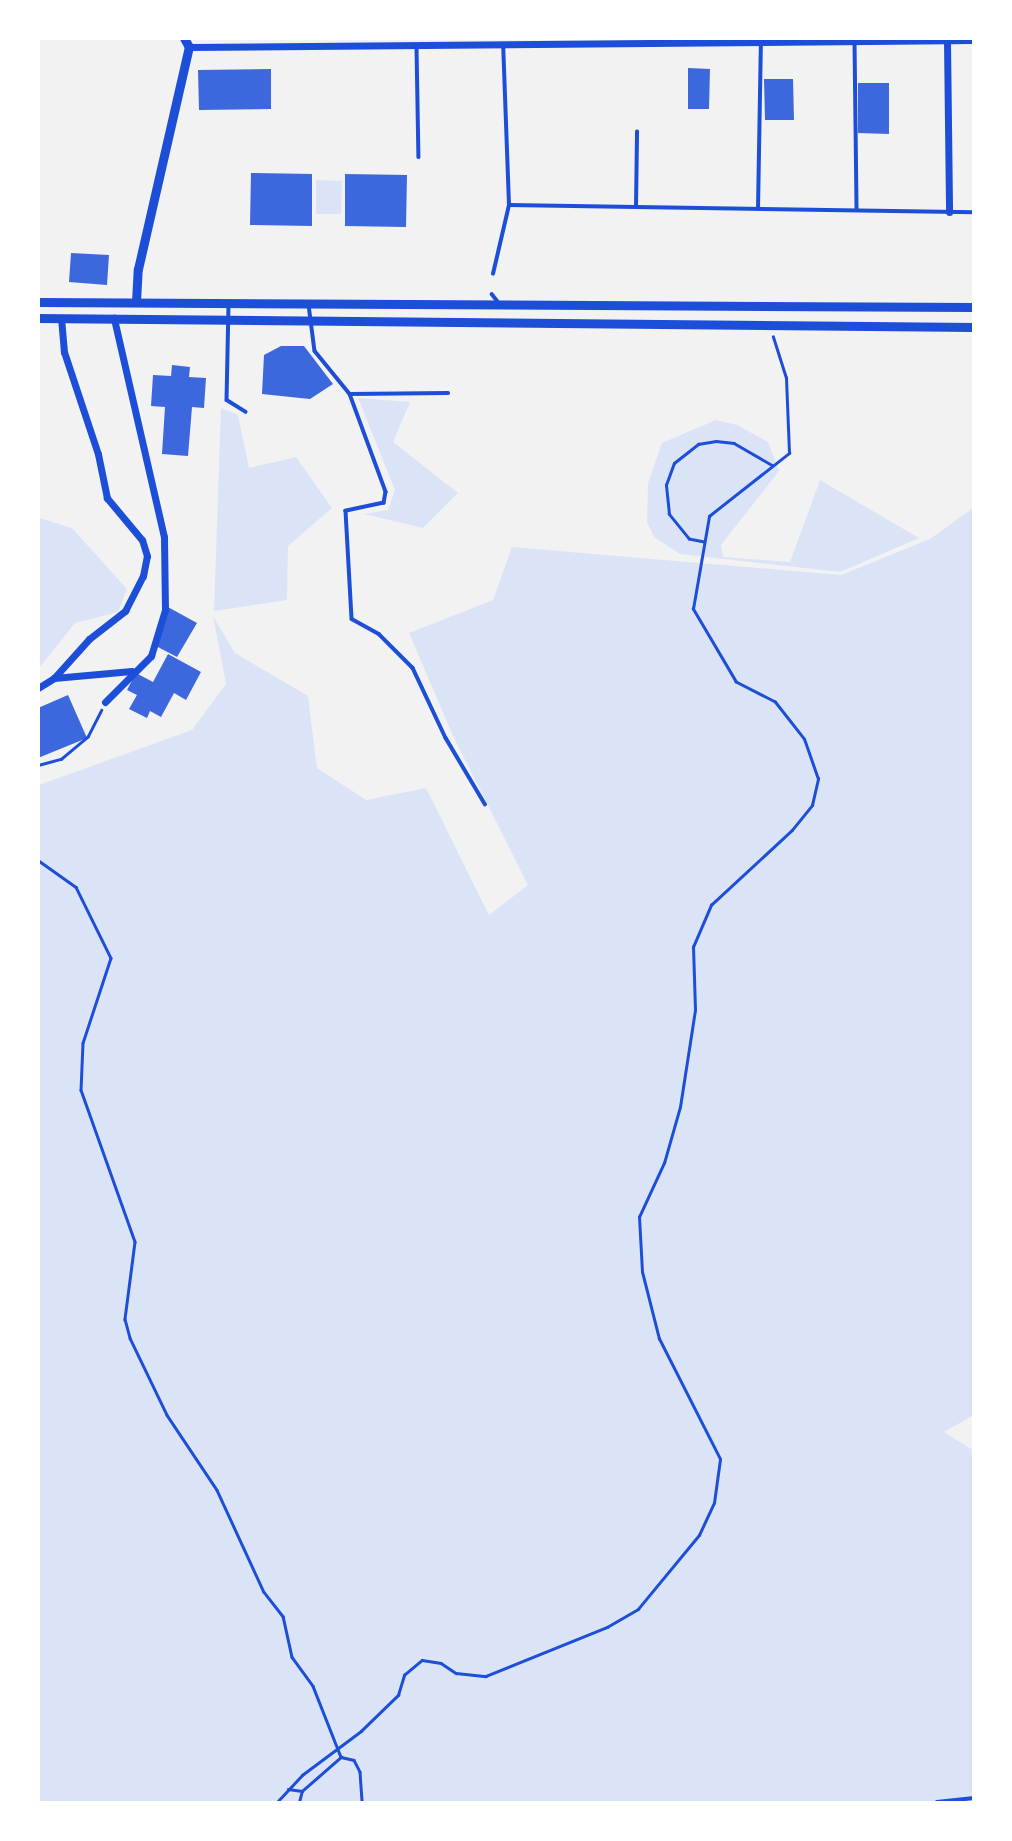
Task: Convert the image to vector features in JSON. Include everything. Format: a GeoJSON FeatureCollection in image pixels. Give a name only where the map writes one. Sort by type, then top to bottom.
{"type":"FeatureCollection","features":[{"type":"Feature","properties":{"kind":"street"},"geometry":{"type":"LineString","coordinates":[[136,302],[138,269],[187,43],[395,42],[417,46],[468,42],[503,45],[974,40]]}},
{"type":"Feature","properties":{"kind":"street"},"geometry":{"type":"LineString","coordinates":[[947,41],[949,212]]}},
{"type":"Feature","properties":{"kind":"street"},"geometry":{"type":"LineString","coordinates":[[38,302],[974,307]]}},
{"type":"Feature","properties":{"kind":"street"},"geometry":{"type":"LineString","coordinates":[[114,318],[136,302]]}},
{"type":"Feature","properties":{"kind":"street"},"geometry":{"type":"LineString","coordinates":[[458,322],[459,304]]}},
{"type":"Feature","properties":{"kind":"street"},"geometry":{"type":"LineString","coordinates":[[38,318],[974,327]]}},
{"type":"Feature","properties":{"kind":"street"},"geometry":{"type":"LineString","coordinates":[[38,688],[54,678],[114,615],[125,611],[143,576],[147,556],[142,540],[107,498],[98,454],[64,352],[61,318]]}},
{"type":"Feature","properties":{"kind":"street"},"geometry":{"type":"LineString","coordinates":[[105,702],[132,671],[151,656],[164,610],[164,537],[114,318]]}},
{"type":"Feature","properties":{"kind":"street"},"geometry":{"type":"LineString","coordinates":[[54,678],[132,671]]}},
{"type":"Feature","properties":{"kind":"lane"},"geometry":{"type":"LineString","coordinates":[[758,209],[761,41]]}},
{"type":"Feature","properties":{"kind":"lane"},"geometry":{"type":"LineString","coordinates":[[855,42],[857,210]]}},
{"type":"Feature","properties":{"kind":"lane"},"geometry":{"type":"LineString","coordinates":[[493,274],[509,205],[503,45]]}},
{"type":"Feature","properties":{"kind":"lane"},"geometry":{"type":"LineString","coordinates":[[417,46],[419,157]]}},
{"type":"Feature","properties":{"kind":"lane"},"geometry":{"type":"LineString","coordinates":[[636,207],[637,132]]}},
{"type":"Feature","properties":{"kind":"lane"},"geometry":{"type":"LineString","coordinates":[[509,205],[974,212]]}},
{"type":"Feature","properties":{"kind":"lane"},"geometry":{"type":"LineString","coordinates":[[492,294],[500,304]]}},
{"type":"Feature","properties":{"kind":"lane"},"geometry":{"type":"LineString","coordinates":[[229,303],[227,400],[246,412]]}},
{"type":"Feature","properties":{"kind":"lane"},"geometry":{"type":"LineString","coordinates":[[309,303],[308,320],[315,351],[350,394],[386,492],[384,503],[346,511],[352,619],[379,634],[412,668],[446,737],[485,804]]}},
{"type":"Feature","properties":{"kind":"lane"},"geometry":{"type":"LineString","coordinates":[[350,394],[449,393]]}},
{"type":"Feature","properties":{"kind":"lane"},"geometry":{"type":"LineString","coordinates":[[937,1802],[974,1798]]}},
{"type":"Feature","properties":{"kind":"path"},"geometry":{"type":"LineString","coordinates":[[278,1802],[288,1788],[398,1695],[404,1675],[422,1661],[442,1663],[456,1672],[486,1676],[607,1627],[638,1609],[699,1535],[714,1503],[720,1459],[659,1339],[642,1272],[639,1217],[664,1163],[680,1107],[695,1010],[693,947],[711,905],[792,830],[812,805],[818,779],[797,730],[775,702],[736,682],[699,625],[693,609],[709,516],[789,453],[786,378],[769,325]]}},
{"type":"Feature","properties":{"kind":"path"},"geometry":{"type":"LineString","coordinates":[[704,542],[689,539],[668,514],[666,485],[674,463],[698,444],[716,441],[734,443],[774,465]]}},
{"type":"Feature","properties":{"kind":"path"},"geometry":{"type":"LineString","coordinates":[[38,765],[61,759],[89,736],[105,702]]}},
{"type":"Feature","properties":{"kind":"path"},"geometry":{"type":"LineString","coordinates":[[38,860],[76,887],[111,958],[83,1043],[81,1090],[135,1242],[125,1320],[130,1338],[167,1415],[217,1490],[264,1592],[283,1616],[292,1657],[313,1686],[341,1757]]}},
{"type":"Feature","properties":{"kind":"path"},"geometry":{"type":"LineString","coordinates":[[299,1802],[302,1791],[341,1757],[354,1759],[360,1772],[362,1802]]}},
{"type":"Feature","properties":{"kind":"path"},"geometry":{"type":"LineString","coordinates":[[288,1788],[302,1791]]}},
{"type":"Feature","properties":{"kind":"shaded area"},"geometry":{"type":"Polygon","coordinates":[[[316,180],[342,181],[341,214],[316,214],[316,180]]]}},
{"type":"Feature","properties":{"kind":"shaded area"},"geometry":{"type":"Polygon","coordinates":[[[358,398],[410,402],[393,442],[458,493],[423,528],[364,514],[388,510],[395,490],[358,398]]]}},
{"type":"Feature","properties":{"kind":"shaded area"},"geometry":{"type":"Polygon","coordinates":[[[221,408],[238,415],[249,468],[296,457],[332,508],[288,546],[287,600],[214,611],[221,408]]]}},
{"type":"Feature","properties":{"kind":"shaded area"},"geometry":{"type":"Polygon","coordinates":[[[716,420],[737,425],[768,442],[779,471],[721,545],[723,557],[790,562],[820,480],[919,538],[840,572],[680,554],[654,537],[647,522],[648,483],[662,443],[716,420]]]}},
{"type":"Feature","properties":{"kind":"shaded area"},"geometry":{"type":"Polygon","coordinates":[[[973,508],[974,1415],[944,1432],[973,1450],[973,1802],[39,1802],[39,785],[192,730],[226,684],[213,616],[235,653],[308,696],[317,768],[366,800],[426,788],[489,915],[528,885],[454,738],[409,633],[493,600],[512,547],[841,575],[930,539],[973,508]]]}},
{"type":"Feature","properties":{"kind":"shaded area"},"geometry":{"type":"Polygon","coordinates":[[[39,518],[72,528],[127,589],[118,612],[75,623],[39,668],[39,518]]]}},
{"type":"Feature","properties":{"kind":"building"},"geometry":{"type":"Polygon","coordinates":[[[688,68],[710,69],[709,109],[688,109],[688,68]]]}},
{"type":"Feature","properties":{"kind":"building"},"geometry":{"type":"Polygon","coordinates":[[[271,69],[271,109],[199,110],[198,70],[271,69]]]}},
{"type":"Feature","properties":{"kind":"building"},"geometry":{"type":"Polygon","coordinates":[[[764,79],[793,79],[794,120],[765,120],[764,79]]]}},
{"type":"Feature","properties":{"kind":"building"},"geometry":{"type":"Polygon","coordinates":[[[858,83],[889,83],[889,134],[858,133],[858,83]]]}},
{"type":"Feature","properties":{"kind":"building"},"geometry":{"type":"Polygon","coordinates":[[[251,173],[312,174],[312,226],[250,225],[251,173]]]}},
{"type":"Feature","properties":{"kind":"building"},"geometry":{"type":"Polygon","coordinates":[[[345,174],[407,175],[406,227],[345,226],[345,174]]]}},
{"type":"Feature","properties":{"kind":"building"},"geometry":{"type":"Polygon","coordinates":[[[71,253],[109,255],[107,285],[69,282],[71,253]]]}},
{"type":"Feature","properties":{"kind":"building"},"geometry":{"type":"Polygon","coordinates":[[[281,346],[304,346],[333,384],[310,399],[262,394],[264,355],[281,346]]]}},
{"type":"Feature","properties":{"kind":"building"},"geometry":{"type":"Polygon","coordinates":[[[172,365],[190,367],[189,377],[206,378],[204,408],[192,407],[188,456],[162,454],[165,407],[151,406],[153,375],[171,376],[172,365]]]}},
{"type":"Feature","properties":{"kind":"building"},"geometry":{"type":"Polygon","coordinates":[[[166,606],[197,623],[177,657],[156,646],[166,606]]]}},
{"type":"Feature","properties":{"kind":"building"},"geometry":{"type":"Polygon","coordinates":[[[168,654],[201,672],[186,700],[174,693],[161,717],[150,711],[147,718],[129,709],[137,695],[127,690],[136,673],[153,682],[168,654]]]}},
{"type":"Feature","properties":{"kind":"building"},"geometry":{"type":"Polygon","coordinates":[[[68,695],[87,738],[38,758],[38,708],[68,695]]]}}]}
